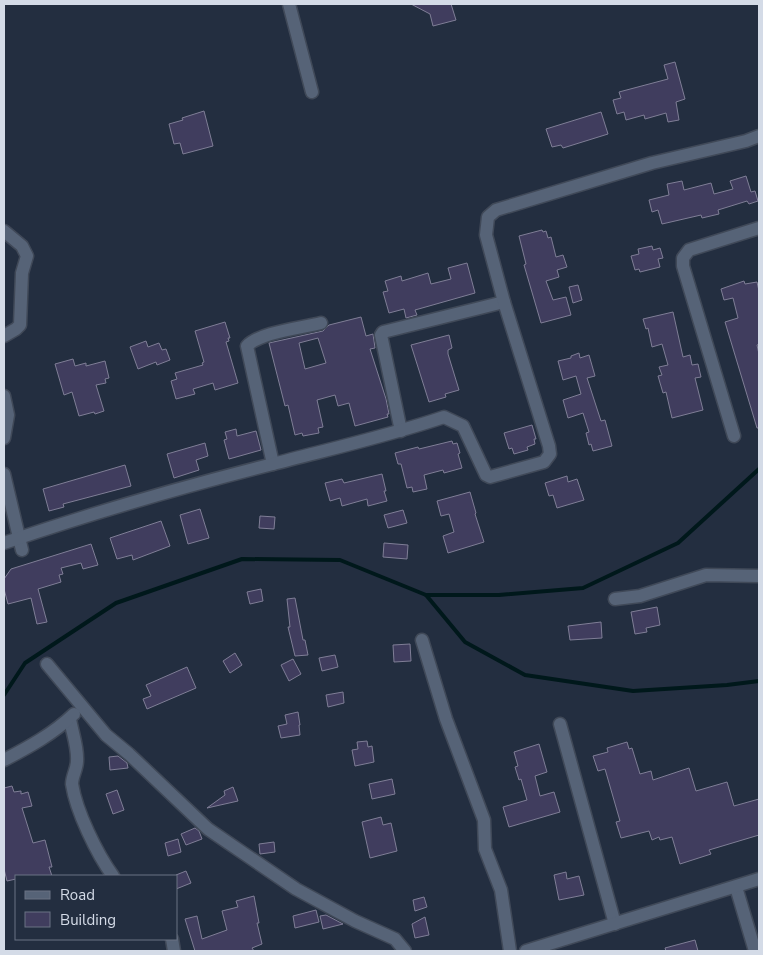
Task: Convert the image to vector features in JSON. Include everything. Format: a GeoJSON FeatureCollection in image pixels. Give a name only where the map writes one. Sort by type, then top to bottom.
{"type":"FeatureCollection","features":[{"type":"Feature","properties":{"kind":"street"},"geometry":{"type":"LineString","coordinates":[[289,4],[312,92]]}},
{"type":"Feature","properties":{"kind":"street"},"geometry":{"type":"LineString","coordinates":[[4,543],[21,544],[147,498],[351,445],[444,416],[463,426],[486,475],[490,476],[544,462],[550,454],[549,446],[504,302],[486,235],[488,217],[496,210],[652,163],[746,141],[759,136]]}},
{"type":"Feature","properties":{"kind":"street"},"geometry":{"type":"LineString","coordinates":[[734,436],[683,266],[683,258],[689,250],[759,228]]}},
{"type":"Feature","properties":{"kind":"street"},"geometry":{"type":"LineString","coordinates":[[4,232],[22,246],[27,256],[22,273],[20,325],[4,336]]}},
{"type":"Feature","properties":{"kind":"street"},"geometry":{"type":"LineString","coordinates":[[401,430],[380,335],[383,332],[504,302]]}},
{"type":"Feature","properties":{"kind":"street"},"geometry":{"type":"LineString","coordinates":[[272,464],[247,346],[258,339],[280,332],[321,323]]}},
{"type":"Feature","properties":{"kind":"street"},"geometry":{"type":"LineString","coordinates":[[4,396],[8,415],[4,438]]}},
{"type":"Feature","properties":{"kind":"street"},"geometry":{"type":"LineString","coordinates":[[4,474],[21,544]]}},
{"type":"Feature","properties":{"kind":"street"},"geometry":{"type":"LineString","coordinates":[[616,600],[640,596],[706,575],[759,576]]}},
{"type":"Feature","properties":{"kind":"street"},"geometry":{"type":"LineString","coordinates":[[422,640],[446,719],[484,820],[486,849],[501,890],[510,951]]}},
{"type":"Feature","properties":{"kind":"street"},"geometry":{"type":"LineString","coordinates":[[47,664],[106,735],[208,829],[296,889],[355,921],[395,939],[405,951]]}},
{"type":"Feature","properties":{"kind":"street"},"geometry":{"type":"LineString","coordinates":[[4,760],[54,732],[83,706]]}},
{"type":"Feature","properties":{"kind":"street"},"geometry":{"type":"LineString","coordinates":[[70,719],[77,753],[77,764],[72,780],[73,788],[85,825],[105,864],[113,875]]}},
{"type":"Feature","properties":{"kind":"street"},"geometry":{"type":"LineString","coordinates":[[560,724],[615,924]]}},
{"type":"Feature","properties":{"kind":"street"},"geometry":{"type":"LineString","coordinates":[[526,951],[759,880]]}},
{"type":"Feature","properties":{"kind":"street"},"geometry":{"type":"LineString","coordinates":[[736,887],[755,951]]}},
{"type":"Feature","properties":{"kind":"building"},"geometry":{"type":"Polygon","coordinates":[[[411,4],[451,4],[456,20],[433,26],[430,14],[411,4]]]}},
{"type":"Feature","properties":{"kind":"building"},"geometry":{"type":"Polygon","coordinates":[[[675,62],[685,99],[676,102],[679,120],[668,122],[666,113],[645,119],[644,115],[626,120],[624,112],[617,114],[613,100],[621,98],[619,92],[668,79],[664,65],[675,62]]]}},
{"type":"Feature","properties":{"kind":"building"},"geometry":{"type":"Polygon","coordinates":[[[204,111],[213,146],[183,154],[180,143],[174,144],[169,124],[204,111]]]}},
{"type":"Feature","properties":{"kind":"building"},"geometry":{"type":"Polygon","coordinates":[[[601,112],[608,134],[563,148],[561,145],[552,147],[546,129],[601,112]]]}},
{"type":"Feature","properties":{"kind":"building"},"geometry":{"type":"Polygon","coordinates":[[[746,176],[751,192],[755,191],[758,201],[749,204],[747,201],[718,210],[719,214],[702,218],[701,215],[662,224],[658,210],[652,212],[649,200],[669,195],[667,184],[682,181],[684,190],[711,183],[714,194],[733,189],[730,181],[746,176]]]}},
{"type":"Feature","properties":{"kind":"building"},"geometry":{"type":"Polygon","coordinates":[[[542,230],[543,232],[546,231],[548,238],[551,237],[556,257],[563,255],[567,267],[557,270],[559,277],[546,281],[553,300],[566,297],[571,315],[541,323],[524,265],[526,264],[519,236],[542,230]]]}},
{"type":"Feature","properties":{"kind":"building"},"geometry":{"type":"Polygon","coordinates":[[[652,246],[653,250],[660,248],[663,258],[658,259],[660,267],[640,272],[639,269],[635,270],[631,256],[639,254],[638,249],[652,246]]]}},
{"type":"Feature","properties":{"kind":"building"},"geometry":{"type":"Polygon","coordinates":[[[467,263],[475,293],[415,310],[417,315],[406,318],[404,309],[389,313],[383,292],[388,291],[385,281],[401,276],[402,281],[428,273],[431,284],[451,279],[448,268],[467,263]]]}},
{"type":"Feature","properties":{"kind":"building"},"geometry":{"type":"Polygon","coordinates":[[[744,281],[745,284],[757,282],[759,291],[759,344],[757,345],[759,354],[759,428],[757,428],[725,322],[738,318],[733,298],[724,300],[721,289],[744,281]]]}},
{"type":"Feature","properties":{"kind":"building"},"geometry":{"type":"Polygon","coordinates":[[[578,285],[582,300],[573,303],[569,287],[578,285]]]}},
{"type":"Feature","properties":{"kind":"building"},"geometry":{"type":"Polygon","coordinates":[[[673,312],[683,357],[690,355],[692,365],[698,364],[701,377],[695,378],[703,410],[672,418],[666,392],[663,393],[658,376],[662,375],[659,367],[668,365],[662,344],[652,347],[648,328],[646,329],[643,319],[673,312]]]}},
{"type":"Feature","properties":{"kind":"building"},"geometry":{"type":"Polygon","coordinates":[[[361,317],[366,336],[373,334],[375,348],[370,349],[389,414],[387,414],[388,417],[355,426],[349,403],[338,406],[335,395],[317,400],[323,427],[318,428],[319,433],[303,436],[302,433],[295,435],[288,405],[285,406],[269,343],[323,331],[329,325],[361,317]],[[318,338],[299,343],[305,369],[326,363],[318,338]]]}},
{"type":"Feature","properties":{"kind":"building"},"geometry":{"type":"Polygon","coordinates":[[[225,322],[230,338],[226,342],[238,383],[215,390],[213,383],[193,389],[195,394],[176,399],[171,381],[177,379],[175,373],[203,365],[202,363],[204,362],[195,331],[225,322]]]}},
{"type":"Feature","properties":{"kind":"building"},"geometry":{"type":"Polygon","coordinates":[[[449,335],[452,348],[448,350],[448,354],[459,390],[445,394],[446,397],[429,402],[411,345],[449,335]]]}},
{"type":"Feature","properties":{"kind":"building"},"geometry":{"type":"Polygon","coordinates":[[[146,341],[148,347],[159,343],[162,350],[166,349],[170,360],[157,365],[156,362],[138,369],[130,347],[146,341]]]}},
{"type":"Feature","properties":{"kind":"building"},"geometry":{"type":"Polygon","coordinates":[[[579,353],[580,358],[589,355],[595,376],[587,378],[601,421],[605,420],[612,446],[593,451],[591,444],[589,445],[586,433],[589,432],[583,413],[568,418],[563,400],[581,394],[576,376],[563,380],[558,361],[571,358],[571,356],[579,353]]]}},
{"type":"Feature","properties":{"kind":"building"},"geometry":{"type":"Polygon","coordinates":[[[73,359],[75,366],[86,363],[86,366],[105,361],[109,378],[105,379],[106,383],[96,385],[104,411],[79,416],[72,392],[64,395],[55,364],[73,359]]]}},
{"type":"Feature","properties":{"kind":"building"},"geometry":{"type":"Polygon","coordinates":[[[532,425],[536,439],[534,439],[535,444],[527,447],[528,450],[514,454],[512,448],[509,449],[504,433],[532,425]]]}},
{"type":"Feature","properties":{"kind":"building"},"geometry":{"type":"Polygon","coordinates":[[[236,429],[237,436],[256,431],[261,450],[229,459],[224,440],[227,439],[225,432],[236,429]]]}},
{"type":"Feature","properties":{"kind":"building"},"geometry":{"type":"Polygon","coordinates":[[[452,441],[453,444],[457,443],[462,468],[444,473],[443,470],[424,475],[427,489],[413,492],[412,487],[407,488],[401,464],[398,464],[395,453],[452,441]]]}},
{"type":"Feature","properties":{"kind":"building"},"geometry":{"type":"Polygon","coordinates":[[[205,443],[208,456],[196,460],[199,470],[174,478],[167,454],[205,443]]]}},
{"type":"Feature","properties":{"kind":"building"},"geometry":{"type":"Polygon","coordinates":[[[125,465],[131,486],[63,504],[64,507],[49,511],[43,489],[125,465]]]}},
{"type":"Feature","properties":{"kind":"building"},"geometry":{"type":"Polygon","coordinates":[[[382,474],[387,501],[368,506],[367,499],[342,506],[340,498],[330,501],[325,483],[342,479],[344,483],[382,474]]]}},
{"type":"Feature","properties":{"kind":"building"},"geometry":{"type":"Polygon","coordinates":[[[567,476],[568,482],[577,479],[584,500],[557,508],[553,495],[549,496],[545,483],[567,476]]]}},
{"type":"Feature","properties":{"kind":"building"},"geometry":{"type":"Polygon","coordinates":[[[470,492],[484,542],[448,553],[443,536],[454,532],[449,514],[441,516],[437,501],[470,492]]]}},
{"type":"Feature","properties":{"kind":"building"},"geometry":{"type":"Polygon","coordinates":[[[200,509],[209,538],[188,544],[180,515],[200,509]]]}},
{"type":"Feature","properties":{"kind":"building"},"geometry":{"type":"Polygon","coordinates":[[[403,510],[407,523],[388,528],[384,515],[403,510]]]}},
{"type":"Feature","properties":{"kind":"building"},"geometry":{"type":"Polygon","coordinates":[[[260,516],[275,517],[274,529],[259,528],[260,516]]]}},
{"type":"Feature","properties":{"kind":"building"},"geometry":{"type":"Polygon","coordinates":[[[161,521],[170,546],[133,560],[132,555],[117,559],[110,538],[161,521]]]}},
{"type":"Feature","properties":{"kind":"building"},"geometry":{"type":"Polygon","coordinates":[[[384,543],[408,545],[407,559],[383,557],[384,543]]]}},
{"type":"Feature","properties":{"kind":"building"},"geometry":{"type":"Polygon","coordinates":[[[91,544],[98,565],[83,569],[81,563],[61,568],[63,574],[59,575],[61,582],[38,589],[47,622],[37,624],[31,598],[8,604],[4,589],[4,579],[11,569],[91,544]]]}},
{"type":"Feature","properties":{"kind":"building"},"geometry":{"type":"Polygon","coordinates":[[[261,589],[263,601],[250,604],[247,592],[261,589]]]}},
{"type":"Feature","properties":{"kind":"building"},"geometry":{"type":"Polygon","coordinates":[[[295,598],[303,640],[305,640],[308,655],[295,656],[288,627],[290,627],[287,599],[295,598]]]}},
{"type":"Feature","properties":{"kind":"building"},"geometry":{"type":"Polygon","coordinates":[[[657,607],[660,625],[646,628],[647,632],[635,634],[631,612],[657,607]]]}},
{"type":"Feature","properties":{"kind":"building"},"geometry":{"type":"Polygon","coordinates":[[[601,622],[602,638],[570,640],[568,626],[601,622]]]}},
{"type":"Feature","properties":{"kind":"building"},"geometry":{"type":"Polygon","coordinates":[[[410,644],[411,661],[394,662],[393,645],[410,644]]]}},
{"type":"Feature","properties":{"kind":"building"},"geometry":{"type":"Polygon","coordinates":[[[235,653],[242,665],[230,673],[223,661],[235,653]]]}},
{"type":"Feature","properties":{"kind":"building"},"geometry":{"type":"Polygon","coordinates":[[[335,655],[338,667],[322,671],[319,658],[335,655]]]}},
{"type":"Feature","properties":{"kind":"building"},"geometry":{"type":"Polygon","coordinates":[[[293,659],[301,674],[289,681],[281,665],[293,659]]]}},
{"type":"Feature","properties":{"kind":"building"},"geometry":{"type":"Polygon","coordinates":[[[187,667],[196,688],[147,709],[143,699],[151,696],[146,685],[187,667]]]}},
{"type":"Feature","properties":{"kind":"building"},"geometry":{"type":"Polygon","coordinates":[[[343,692],[344,703],[328,707],[326,695],[343,692]]]}},
{"type":"Feature","properties":{"kind":"building"},"geometry":{"type":"Polygon","coordinates":[[[298,712],[300,735],[281,738],[278,726],[287,724],[285,715],[298,712]]]}},
{"type":"Feature","properties":{"kind":"building"},"geometry":{"type":"Polygon","coordinates":[[[367,741],[368,747],[372,746],[374,762],[355,766],[352,750],[358,749],[357,742],[367,741]]]}},
{"type":"Feature","properties":{"kind":"building"},"geometry":{"type":"Polygon","coordinates":[[[627,742],[629,749],[632,748],[640,774],[651,771],[653,780],[689,768],[696,791],[727,782],[734,806],[759,799],[759,835],[709,850],[711,854],[680,864],[672,837],[660,840],[659,837],[652,840],[649,831],[621,838],[616,822],[620,821],[605,769],[598,771],[593,756],[608,752],[607,748],[627,742]]]}},
{"type":"Feature","properties":{"kind":"building"},"geometry":{"type":"Polygon","coordinates":[[[539,744],[547,772],[535,776],[540,796],[554,792],[560,812],[509,827],[503,807],[527,800],[521,779],[519,780],[515,767],[518,766],[514,752],[539,744]]]}},
{"type":"Feature","properties":{"kind":"building"},"geometry":{"type":"Polygon","coordinates":[[[118,756],[127,763],[128,768],[110,770],[109,757],[118,756]]]}},
{"type":"Feature","properties":{"kind":"building"},"geometry":{"type":"Polygon","coordinates":[[[392,779],[395,794],[372,799],[369,784],[392,779]]]}},
{"type":"Feature","properties":{"kind":"building"},"geometry":{"type":"Polygon","coordinates":[[[12,786],[14,792],[21,791],[21,794],[28,792],[32,806],[22,808],[33,843],[45,840],[52,867],[49,867],[52,875],[15,875],[15,879],[7,881],[4,869],[4,788],[12,786]]]}},
{"type":"Feature","properties":{"kind":"building"},"geometry":{"type":"Polygon","coordinates":[[[233,787],[238,801],[207,808],[225,795],[224,791],[233,787]]]}},
{"type":"Feature","properties":{"kind":"building"},"geometry":{"type":"Polygon","coordinates":[[[117,790],[124,810],[113,814],[106,794],[117,790]]]}},
{"type":"Feature","properties":{"kind":"building"},"geometry":{"type":"Polygon","coordinates":[[[381,817],[383,825],[391,823],[397,851],[370,858],[362,822],[381,817]]]}},
{"type":"Feature","properties":{"kind":"building"},"geometry":{"type":"Polygon","coordinates":[[[195,828],[199,831],[202,839],[186,845],[181,834],[195,828]]]}},
{"type":"Feature","properties":{"kind":"building"},"geometry":{"type":"Polygon","coordinates":[[[178,839],[181,852],[168,856],[165,843],[178,839]]]}},
{"type":"Feature","properties":{"kind":"building"},"geometry":{"type":"Polygon","coordinates":[[[274,842],[275,852],[260,854],[259,844],[274,842]]]}},
{"type":"Feature","properties":{"kind":"building"},"geometry":{"type":"Polygon","coordinates":[[[186,871],[191,883],[178,888],[178,875],[176,875],[186,871]]]}},
{"type":"Feature","properties":{"kind":"building"},"geometry":{"type":"Polygon","coordinates":[[[566,872],[567,879],[579,876],[584,895],[559,900],[554,875],[566,872]]]}},
{"type":"Feature","properties":{"kind":"building"},"geometry":{"type":"Polygon","coordinates":[[[254,896],[262,944],[252,948],[254,951],[195,951],[185,919],[197,916],[202,939],[227,930],[222,911],[238,907],[236,901],[254,896]]]}},
{"type":"Feature","properties":{"kind":"building"},"geometry":{"type":"Polygon","coordinates":[[[424,897],[427,907],[415,911],[413,900],[424,897]]]}},
{"type":"Feature","properties":{"kind":"building"},"geometry":{"type":"Polygon","coordinates":[[[316,910],[319,922],[295,928],[293,916],[316,910]]]}},
{"type":"Feature","properties":{"kind":"building"},"geometry":{"type":"Polygon","coordinates":[[[326,915],[343,924],[323,929],[320,916],[326,915]]]}},
{"type":"Feature","properties":{"kind":"building"},"geometry":{"type":"Polygon","coordinates":[[[425,917],[429,935],[415,938],[412,924],[425,917]]]}},
{"type":"Feature","properties":{"kind":"building"},"geometry":{"type":"Polygon","coordinates":[[[695,940],[698,951],[666,951],[665,948],[695,940]]]}},
{"type":"Feature","properties":{"kind":"waterway"},"geometry":{"type":"LineString","coordinates":[[4,695],[25,663],[116,603],[242,559],[340,560],[426,595],[499,595],[583,588],[678,543],[759,469]]}},
{"type":"Feature","properties":{"kind":"waterway"},"geometry":{"type":"LineString","coordinates":[[426,595],[465,642],[525,675],[633,691],[759,681]]}}]}
